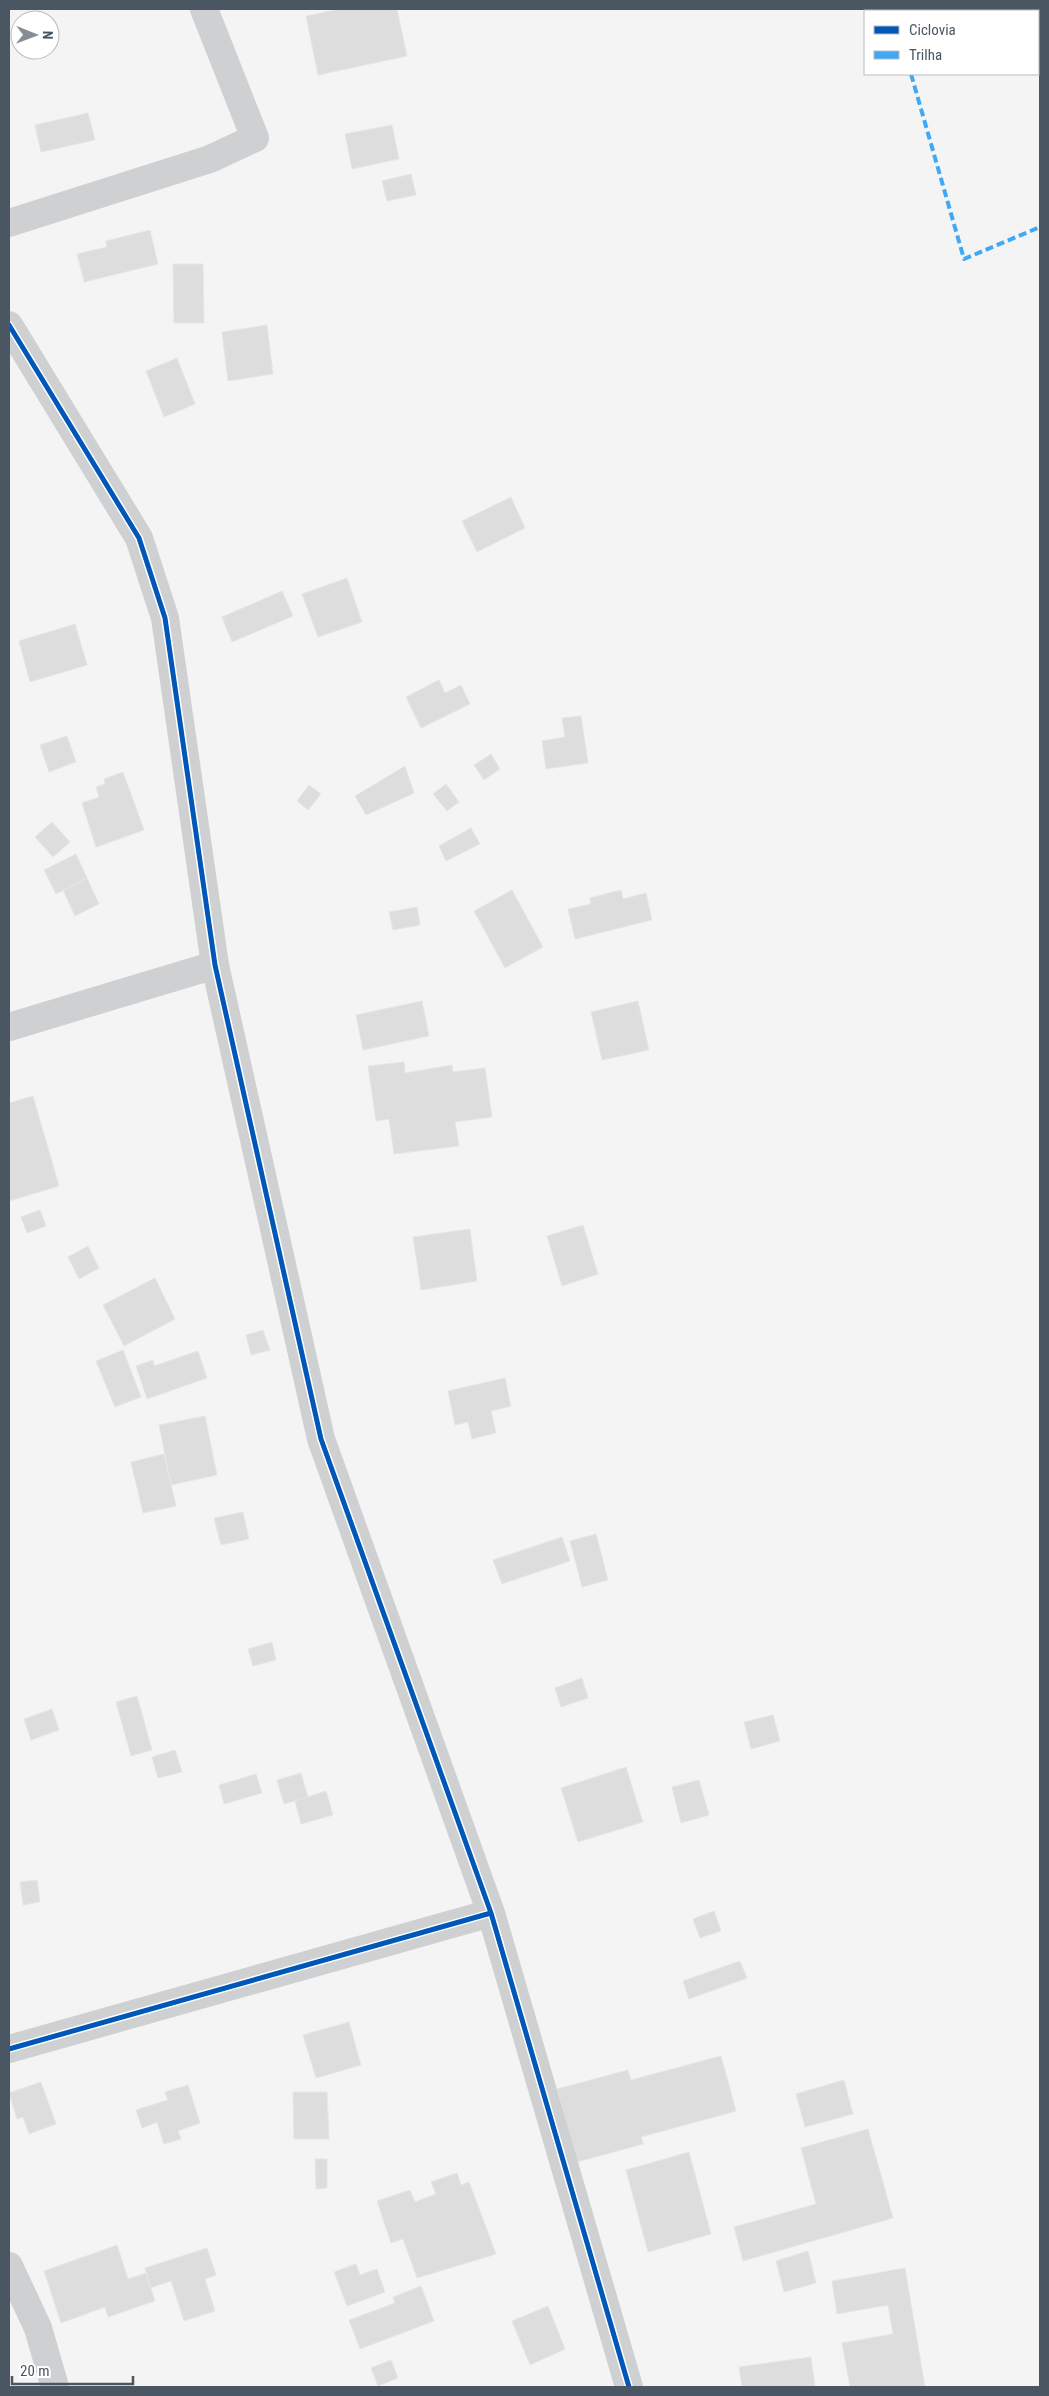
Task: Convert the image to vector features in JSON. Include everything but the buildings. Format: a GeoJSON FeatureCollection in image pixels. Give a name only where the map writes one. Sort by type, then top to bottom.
{"type":"FeatureCollection","features":[{"type":"Feature","properties":{"kind":"street"},"geometry":{"type":"LineString","coordinates":[[9,223],[210,159],[255,138],[204,9]]}},
{"type":"Feature","properties":{"kind":"street"},"geometry":{"type":"LineString","coordinates":[[9,325],[139,538],[165,618],[215,964],[321,1439],[491,1912],[629,2387]]}},
{"type":"Feature","properties":{"kind":"street"},"geometry":{"type":"LineString","coordinates":[[9,1027],[215,964]]}},
{"type":"Feature","properties":{"kind":"street"},"geometry":{"type":"LineString","coordinates":[[9,2049],[491,1912]]}},
{"type":"Feature","properties":{"kind":"street"},"geometry":{"type":"LineString","coordinates":[[9,2266],[38,2328],[55,2387]]}},
{"type":"Feature","properties":{"kind":"marked path"},"geometry":{"type":"LineString","coordinates":[[911,75],[964,259],[1040,227]]}},
{"type":"Feature","properties":{"kind":"cycle path"},"geometry":{"type":"LineString","coordinates":[[9,325],[139,538],[165,618],[215,965],[321,1439],[491,1913],[629,2387]]}},
{"type":"Feature","properties":{"kind":"cycle path"},"geometry":{"type":"LineString","coordinates":[[9,2049],[491,1913]]}}]}
